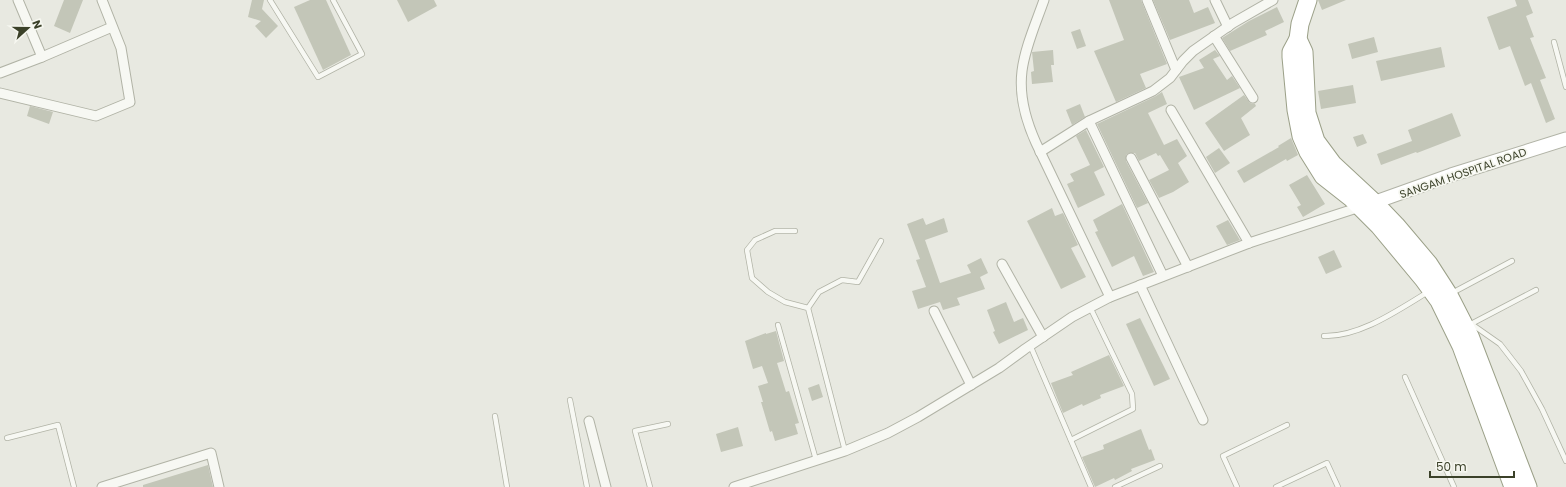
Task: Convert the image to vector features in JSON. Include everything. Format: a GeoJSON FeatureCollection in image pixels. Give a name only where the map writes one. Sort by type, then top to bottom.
{"type":"FeatureCollection","features":[{"type":"Feature","properties":{"kind":"highway"},"geometry":{"type":"LineString","coordinates":[[1308,0],[1300,24],[1298,39],[1304,52],[1307,112],[1316,140],[1333,164],[1368,205],[1431,291],[1457,312],[1461,346],[1513,487]]}},
{"type":"Feature","properties":{"kind":"highway"},"geometry":{"type":"LineString","coordinates":[[1368,205],[1429,264],[1457,312],[1470,336],[1528,487]]}},
{"type":"Feature","properties":{"kind":"main road","name":"SANGAM HOSPITAL ROAD"},"geometry":{"type":"LineString","coordinates":[[1368,205],[1451,175],[1566,139]]}},
{"type":"Feature","properties":{"kind":"street"},"geometry":{"type":"LineString","coordinates":[[18,0],[42,57]]}},
{"type":"Feature","properties":{"kind":"street"},"geometry":{"type":"LineString","coordinates":[[0,93],[96,116],[130,102],[121,48],[102,0]]}},
{"type":"Feature","properties":{"kind":"street"},"geometry":{"type":"LineString","coordinates":[[1044,0],[1025,58],[1022,77],[1026,114],[1029,127],[1040,152],[1110,296]]}},
{"type":"Feature","properties":{"kind":"street"},"geometry":{"type":"LineString","coordinates":[[1147,0],[1176,70]]}},
{"type":"Feature","properties":{"kind":"street"},"geometry":{"type":"LineString","coordinates":[[1215,0],[1228,27]]}},
{"type":"Feature","properties":{"kind":"street"},"geometry":{"type":"LineString","coordinates":[[1040,152],[1089,121],[1153,91],[1170,78],[1193,51],[1228,27],[1274,0]]}},
{"type":"Feature","properties":{"kind":"street"},"geometry":{"type":"LineString","coordinates":[[0,73],[112,27]]}},
{"type":"Feature","properties":{"kind":"street"},"geometry":{"type":"LineString","coordinates":[[1214,36],[1253,98]]}},
{"type":"Feature","properties":{"kind":"street"},"geometry":{"type":"LineString","coordinates":[[1171,110],[1249,243]]}},
{"type":"Feature","properties":{"kind":"street"},"geometry":{"type":"LineString","coordinates":[[1089,121],[1163,276]]}},
{"type":"Feature","properties":{"kind":"street"},"geometry":{"type":"LineString","coordinates":[[1131,158],[1188,267]]}},
{"type":"Feature","properties":{"kind":"street"},"geometry":{"type":"LineString","coordinates":[[734,487],[845,451],[888,433],[999,368],[1030,345],[1110,296],[1249,243],[1368,205]]}},
{"type":"Feature","properties":{"kind":"street"},"geometry":{"type":"LineString","coordinates":[[1002,264],[1043,337]]}},
{"type":"Feature","properties":{"kind":"street"},"geometry":{"type":"LineString","coordinates":[[1140,285],[1203,420]]}},
{"type":"Feature","properties":{"kind":"street"},"geometry":{"type":"LineString","coordinates":[[934,311],[971,385]]}},
{"type":"Feature","properties":{"kind":"street"},"geometry":{"type":"LineString","coordinates":[[589,421],[606,487]]}},
{"type":"Feature","properties":{"kind":"street"},"geometry":{"type":"LineString","coordinates":[[102,487],[211,453],[219,487]]}},
{"type":"Feature","properties":{"kind":"lane"},"geometry":{"type":"LineString","coordinates":[[270,0],[318,78],[362,54],[333,0]]}},
{"type":"Feature","properties":{"kind":"lane"},"geometry":{"type":"LineString","coordinates":[[1554,42],[1566,87]]}},
{"type":"Feature","properties":{"kind":"lane"},"geometry":{"type":"LineString","coordinates":[[795,231],[775,231],[755,240],[747,250],[752,278],[768,292],[784,302],[808,308]]}},
{"type":"Feature","properties":{"kind":"lane"},"geometry":{"type":"LineString","coordinates":[[845,451],[808,308],[819,292],[824,289],[842,280],[858,282],[881,241]]}},
{"type":"Feature","properties":{"kind":"lane"},"geometry":{"type":"LineString","coordinates":[[1457,312],[1512,261]]}},
{"type":"Feature","properties":{"kind":"lane"},"geometry":{"type":"LineString","coordinates":[[1457,312],[1536,290]]}},
{"type":"Feature","properties":{"kind":"lane"},"geometry":{"type":"LineString","coordinates":[[1324,336],[1336,336],[1351,333],[1391,314],[1431,291]]}},
{"type":"Feature","properties":{"kind":"lane"},"geometry":{"type":"LineString","coordinates":[[1071,440],[1133,409],[1132,394],[1090,307]]}},
{"type":"Feature","properties":{"kind":"lane"},"geometry":{"type":"LineString","coordinates":[[1457,312],[1500,344],[1521,371],[1542,409],[1566,462]]}},
{"type":"Feature","properties":{"kind":"lane"},"geometry":{"type":"LineString","coordinates":[[778,325],[816,460]]}},
{"type":"Feature","properties":{"kind":"lane"},"geometry":{"type":"LineString","coordinates":[[1030,345],[1091,487]]}},
{"type":"Feature","properties":{"kind":"lane"},"geometry":{"type":"LineString","coordinates":[[1405,377],[1454,487]]}},
{"type":"Feature","properties":{"kind":"lane"},"geometry":{"type":"LineString","coordinates":[[570,400],[587,487]]}},
{"type":"Feature","properties":{"kind":"lane"},"geometry":{"type":"LineString","coordinates":[[496,416],[507,487]]}},
{"type":"Feature","properties":{"kind":"lane"},"geometry":{"type":"LineString","coordinates":[[650,487],[635,432],[668,424]]}},
{"type":"Feature","properties":{"kind":"lane"},"geometry":{"type":"LineString","coordinates":[[8,438],[58,425],[74,487]]}},
{"type":"Feature","properties":{"kind":"lane"},"geometry":{"type":"LineString","coordinates":[[1237,487],[1223,456],[1287,425]]}},
{"type":"Feature","properties":{"kind":"lane"},"geometry":{"type":"LineString","coordinates":[[1276,487],[1327,463],[1338,487]]}},
{"type":"Feature","properties":{"kind":"lane"},"geometry":{"type":"LineString","coordinates":[[1115,487],[1160,466]]}},
{"type":"Feature","properties":{"kind":"building"},"geometry":{"type":"Polygon","coordinates":[[[64,0],[83,0],[70,33],[54,26],[64,0]]]}},
{"type":"Feature","properties":{"kind":"building"},"geometry":{"type":"Polygon","coordinates":[[[252,0],[264,0],[262,9],[278,26],[266,38],[255,26],[261,21],[248,17],[252,0]]]}},
{"type":"Feature","properties":{"kind":"building"},"geometry":{"type":"Polygon","coordinates":[[[310,0],[326,0],[351,55],[323,70],[294,7],[310,0]]]}},
{"type":"Feature","properties":{"kind":"building"},"geometry":{"type":"Polygon","coordinates":[[[397,0],[434,0],[437,6],[408,22],[397,0]]]}},
{"type":"Feature","properties":{"kind":"building"},"geometry":{"type":"Polygon","coordinates":[[[1109,0],[1141,0],[1167,64],[1140,74],[1146,88],[1116,102],[1094,51],[1124,40],[1109,0]]]}},
{"type":"Feature","properties":{"kind":"building"},"geometry":{"type":"Polygon","coordinates":[[[1153,0],[1189,0],[1194,13],[1208,7],[1215,23],[1170,40],[1153,0]]]}},
{"type":"Feature","properties":{"kind":"building"},"geometry":{"type":"Polygon","coordinates":[[[1318,0],[1346,0],[1322,10],[1318,0]]]}},
{"type":"Feature","properties":{"kind":"building"},"geometry":{"type":"Polygon","coordinates":[[[1515,0],[1528,0],[1533,13],[1526,16],[1534,37],[1530,38],[1546,78],[1540,80],[1555,119],[1546,123],[1531,83],[1525,86],[1510,46],[1499,50],[1487,17],[1517,6],[1515,0]]]}},
{"type":"Feature","properties":{"kind":"building"},"geometry":{"type":"Polygon","coordinates":[[[1277,7],[1284,22],[1265,31],[1267,35],[1230,51],[1222,38],[1249,21],[1277,7]]]}},
{"type":"Feature","properties":{"kind":"building"},"geometry":{"type":"Polygon","coordinates":[[[1080,29],[1086,46],[1077,49],[1071,32],[1080,29]]]}},
{"type":"Feature","properties":{"kind":"building"},"geometry":{"type":"Polygon","coordinates":[[[1374,37],[1378,52],[1352,59],[1348,44],[1374,37]]]}},
{"type":"Feature","properties":{"kind":"building"},"geometry":{"type":"Polygon","coordinates":[[[1441,47],[1445,67],[1381,81],[1376,61],[1441,47]]]}},
{"type":"Feature","properties":{"kind":"building"},"geometry":{"type":"Polygon","coordinates":[[[1053,50],[1054,65],[1051,65],[1053,82],[1032,84],[1031,72],[1034,71],[1032,52],[1053,50]]]}},
{"type":"Feature","properties":{"kind":"building"},"geometry":{"type":"Polygon","coordinates":[[[1215,50],[1220,56],[1213,59],[1227,80],[1232,76],[1240,88],[1194,110],[1179,77],[1204,68],[1199,60],[1215,50]]]}},
{"type":"Feature","properties":{"kind":"building"},"geometry":{"type":"Polygon","coordinates":[[[1353,85],[1356,103],[1321,109],[1318,91],[1353,85]]]}},
{"type":"Feature","properties":{"kind":"building"},"geometry":{"type":"Polygon","coordinates":[[[1162,92],[1167,104],[1148,113],[1164,145],[1177,139],[1187,156],[1178,163],[1189,182],[1173,192],[1159,198],[1149,180],[1169,170],[1160,155],[1158,156],[1156,153],[1139,161],[1135,153],[1129,153],[1126,155],[1126,161],[1148,203],[1137,208],[1097,124],[1162,92]]]}},
{"type":"Feature","properties":{"kind":"building"},"geometry":{"type":"Polygon","coordinates":[[[1244,95],[1250,103],[1255,104],[1256,106],[1241,118],[1250,135],[1224,151],[1205,123],[1244,95]]]}},
{"type":"Feature","properties":{"kind":"building"},"geometry":{"type":"Polygon","coordinates":[[[1080,104],[1085,117],[1072,125],[1066,110],[1080,104]]]}},
{"type":"Feature","properties":{"kind":"building"},"geometry":{"type":"Polygon","coordinates":[[[30,106],[53,112],[49,124],[27,116],[30,106]]]}},
{"type":"Feature","properties":{"kind":"building"},"geometry":{"type":"Polygon","coordinates":[[[1452,113],[1461,136],[1381,165],[1377,154],[1412,141],[1408,130],[1452,113]]]}},
{"type":"Feature","properties":{"kind":"building"},"geometry":{"type":"Polygon","coordinates":[[[1086,130],[1104,167],[1094,172],[1105,195],[1078,208],[1067,184],[1074,181],[1070,174],[1090,165],[1076,136],[1086,130]]]}},
{"type":"Feature","properties":{"kind":"building"},"geometry":{"type":"Polygon","coordinates":[[[1363,134],[1367,143],[1357,147],[1353,137],[1363,134]]]}},
{"type":"Feature","properties":{"kind":"building"},"geometry":{"type":"Polygon","coordinates":[[[1291,138],[1298,155],[1287,161],[1286,159],[1244,183],[1237,171],[1279,147],[1278,146],[1291,138]]]}},
{"type":"Feature","properties":{"kind":"building"},"geometry":{"type":"Polygon","coordinates":[[[1219,148],[1230,163],[1215,173],[1206,157],[1219,148]]]}},
{"type":"Feature","properties":{"kind":"building"},"geometry":{"type":"Polygon","coordinates":[[[1307,175],[1325,204],[1303,217],[1297,207],[1301,205],[1289,185],[1307,175]]]}},
{"type":"Feature","properties":{"kind":"building"},"geometry":{"type":"Polygon","coordinates":[[[1122,204],[1154,272],[1143,276],[1134,256],[1112,267],[1095,232],[1098,231],[1093,220],[1122,204]]]}},
{"type":"Feature","properties":{"kind":"building"},"geometry":{"type":"Polygon","coordinates":[[[1052,208],[1055,216],[1063,213],[1078,245],[1071,248],[1086,277],[1061,289],[1027,221],[1052,208]]]}},
{"type":"Feature","properties":{"kind":"building"},"geometry":{"type":"Polygon","coordinates":[[[923,218],[926,225],[944,218],[948,232],[925,240],[940,283],[971,273],[967,265],[981,258],[988,273],[980,277],[985,289],[957,298],[960,305],[943,310],[940,302],[918,309],[912,291],[926,287],[916,260],[920,259],[907,224],[923,218]]]}},
{"type":"Feature","properties":{"kind":"building"},"geometry":{"type":"Polygon","coordinates":[[[1228,220],[1240,240],[1227,245],[1216,226],[1228,220]]]}},
{"type":"Feature","properties":{"kind":"building"},"geometry":{"type":"Polygon","coordinates":[[[1334,250],[1342,267],[1326,274],[1318,257],[1334,250]]]}},
{"type":"Feature","properties":{"kind":"building"},"geometry":{"type":"Polygon","coordinates":[[[1006,302],[1014,322],[1023,318],[1028,330],[999,344],[993,332],[995,331],[987,310],[1006,302]]]}},
{"type":"Feature","properties":{"kind":"building"},"geometry":{"type":"Polygon","coordinates":[[[1140,318],[1170,379],[1154,386],[1126,324],[1140,318]]]}},
{"type":"Feature","properties":{"kind":"building"},"geometry":{"type":"Polygon","coordinates":[[[776,331],[784,361],[777,363],[786,392],[789,391],[799,423],[795,424],[798,434],[775,441],[772,431],[770,432],[758,386],[768,383],[762,366],[753,369],[745,341],[776,331]]]}},
{"type":"Feature","properties":{"kind":"building"},"geometry":{"type":"Polygon","coordinates":[[[1109,355],[1124,386],[1100,395],[1101,398],[1083,406],[1082,404],[1063,413],[1051,383],[1073,375],[1071,372],[1109,355]]]}},
{"type":"Feature","properties":{"kind":"building"},"geometry":{"type":"Polygon","coordinates":[[[819,384],[823,397],[812,401],[808,388],[819,384]]]}},
{"type":"Feature","properties":{"kind":"building"},"geometry":{"type":"Polygon","coordinates":[[[738,427],[743,446],[721,452],[716,434],[738,427]]]}},
{"type":"Feature","properties":{"kind":"building"},"geometry":{"type":"Polygon","coordinates":[[[1141,429],[1149,450],[1151,449],[1155,460],[1131,469],[1132,471],[1115,480],[1114,478],[1095,487],[1082,457],[1104,449],[1103,445],[1141,429]]]}},
{"type":"Feature","properties":{"kind":"building"},"geometry":{"type":"Polygon","coordinates":[[[208,465],[213,487],[143,487],[143,485],[208,465]]]}}]}
